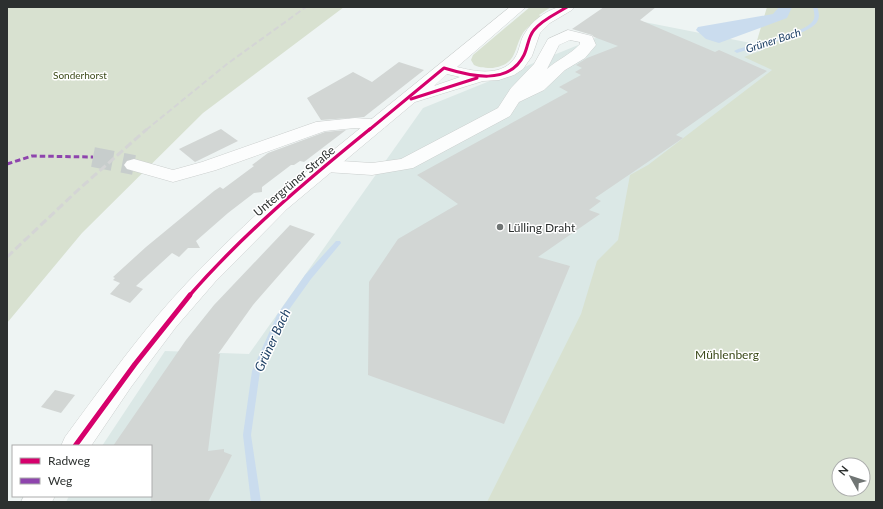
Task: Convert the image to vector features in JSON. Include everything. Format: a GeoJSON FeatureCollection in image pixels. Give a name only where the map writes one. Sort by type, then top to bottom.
{"type":"FeatureCollection","features":[{"type":"Feature","properties":{"kind":"main road","name":"Untergrüner Straße"},"geometry":{"type":"LineString","coordinates":[[76,445],[122,379],[168,320],[207,276],[250,232],[326,166],[519,7]]}},
{"type":"Feature","properties":{"kind":"main road"},"geometry":{"type":"LineString","coordinates":[[407,100],[480,77],[499,75],[515,68],[524,55],[528,40],[534,31],[541,24],[566,7]]}},
{"type":"Feature","properties":{"kind":"main road"},"geometry":{"type":"LineString","coordinates":[[444,68],[480,77]]}},
{"type":"Feature","properties":{"kind":"main road"},"geometry":{"type":"LineString","coordinates":[[326,166],[372,169],[406,164],[504,112],[512,99]]}},
{"type":"Feature","properties":{"kind":"main road","name":"Untergrüner Straße"},"geometry":{"type":"LineString","coordinates":[[134,165],[173,176],[209,166],[322,126],[355,123],[378,124]]}},
{"type":"Feature","properties":{"kind":"shaded area"},"geometry":{"type":"Polygon","coordinates":[[[644,22],[756,44],[788,71],[524,502],[66,502],[68,497],[152,497],[152,445],[103,445],[165,351],[249,354],[423,108],[598,37],[644,22]]]}},
{"type":"Feature","properties":{"kind":"green space","name":"Sonderhorst"},"geometry":{"type":"Polygon","coordinates":[[[7,7],[344,7],[203,113],[82,233],[7,323],[7,7]]]}},
{"type":"Feature","properties":{"kind":"green space"},"geometry":{"type":"Polygon","coordinates":[[[530,7],[551,7],[539,15],[542,17],[523,33],[511,59],[501,66],[493,68],[474,65],[471,60],[473,55],[530,7]]]}},
{"type":"Feature","properties":{"kind":"green space","name":"Mühlenberg"},"geometry":{"type":"Polygon","coordinates":[[[767,7],[876,7],[876,502],[487,502],[581,314],[597,261],[618,240],[630,175],[648,165],[772,70],[744,57],[763,50],[756,44],[767,7]]]}},
{"type":"Feature","properties":{"kind":"water"},"geometry":{"type":"Polygon","coordinates":[[[779,7],[792,7],[787,18],[719,43],[706,39],[696,30],[698,27],[773,14],[779,7]]]}},
{"type":"Feature","properties":{"kind":"building","name":"Lülling Draht"},"geometry":{"type":"Polygon","coordinates":[[[604,7],[656,7],[640,20],[715,52],[719,50],[767,71],[676,135],[683,138],[595,198],[601,201],[589,210],[600,214],[538,257],[570,266],[504,424],[368,375],[369,282],[398,239],[458,204],[417,175],[568,92],[559,87],[581,75],[575,72],[582,68],[576,65],[587,58],[618,46],[592,35],[572,29],[604,7]]]}},
{"type":"Feature","properties":{"kind":"building"},"geometry":{"type":"Polygon","coordinates":[[[399,62],[424,70],[364,117],[321,120],[307,98],[353,72],[372,82],[399,62]]]}},
{"type":"Feature","properties":{"kind":"building"},"geometry":{"type":"Polygon","coordinates":[[[221,129],[238,141],[195,162],[179,149],[221,129]]]}},
{"type":"Feature","properties":{"kind":"building"},"geometry":{"type":"Polygon","coordinates":[[[346,130],[304,162],[300,161],[294,165],[291,165],[262,187],[262,192],[254,193],[228,213],[196,241],[200,248],[188,248],[179,257],[172,253],[136,286],[143,289],[130,303],[110,294],[120,283],[113,280],[115,278],[113,277],[146,247],[214,191],[220,187],[223,189],[254,166],[252,165],[268,153],[325,132],[346,130]]]}},
{"type":"Feature","properties":{"kind":"building"},"geometry":{"type":"Polygon","coordinates":[[[290,225],[315,234],[253,305],[218,354],[220,354],[208,451],[224,449],[224,452],[232,455],[208,502],[151,502],[152,445],[114,445],[186,340],[214,305],[290,225]]]}},
{"type":"Feature","properties":{"kind":"building"},"geometry":{"type":"Polygon","coordinates":[[[55,390],[75,395],[61,413],[41,407],[55,390]]]}},
{"type":"Feature","properties":{"kind":"waterway","name":"Grüner Bach"},"geometry":{"type":"LineString","coordinates":[[737,51],[791,35],[810,26],[817,18],[815,7]]}},
{"type":"Feature","properties":{"kind":"waterway","name":"Grüner Bach"},"geometry":{"type":"LineString","coordinates":[[256,502],[247,435],[256,371],[280,317],[308,277],[338,243]]}},
{"type":"Feature","properties":{"kind":"tunnel"},"geometry":{"type":"LineString","coordinates":[[93,157],[134,165]]}},
{"type":"Feature","properties":{"kind":"railway"},"geometry":{"type":"LineString","coordinates":[[146,130],[227,64],[306,7]]}},
{"type":"Feature","properties":{"kind":"railway"},"geometry":{"type":"LineString","coordinates":[[7,257],[78,190],[147,129]]}},
{"type":"Feature","properties":{"kind":"marked path"},"geometry":{"type":"LineString","coordinates":[[7,164],[32,156],[93,157]]}},
{"type":"Feature","properties":{"kind":"cycle path"},"geometry":{"type":"LineString","coordinates":[[76,445],[114,391],[198,286],[245,237],[293,193],[444,68],[476,76],[499,75],[509,72],[524,56],[530,36],[537,26],[567,7]]}},
{"type":"Feature","properties":{"kind":"cycle path"},"geometry":{"type":"LineString","coordinates":[[411,99],[477,78]]}},
{"type":"Feature","properties":{"kind":"place","name":"Lülling Draht"},"geometry":{"type":"Point","coordinates":[500,227]}}]}
